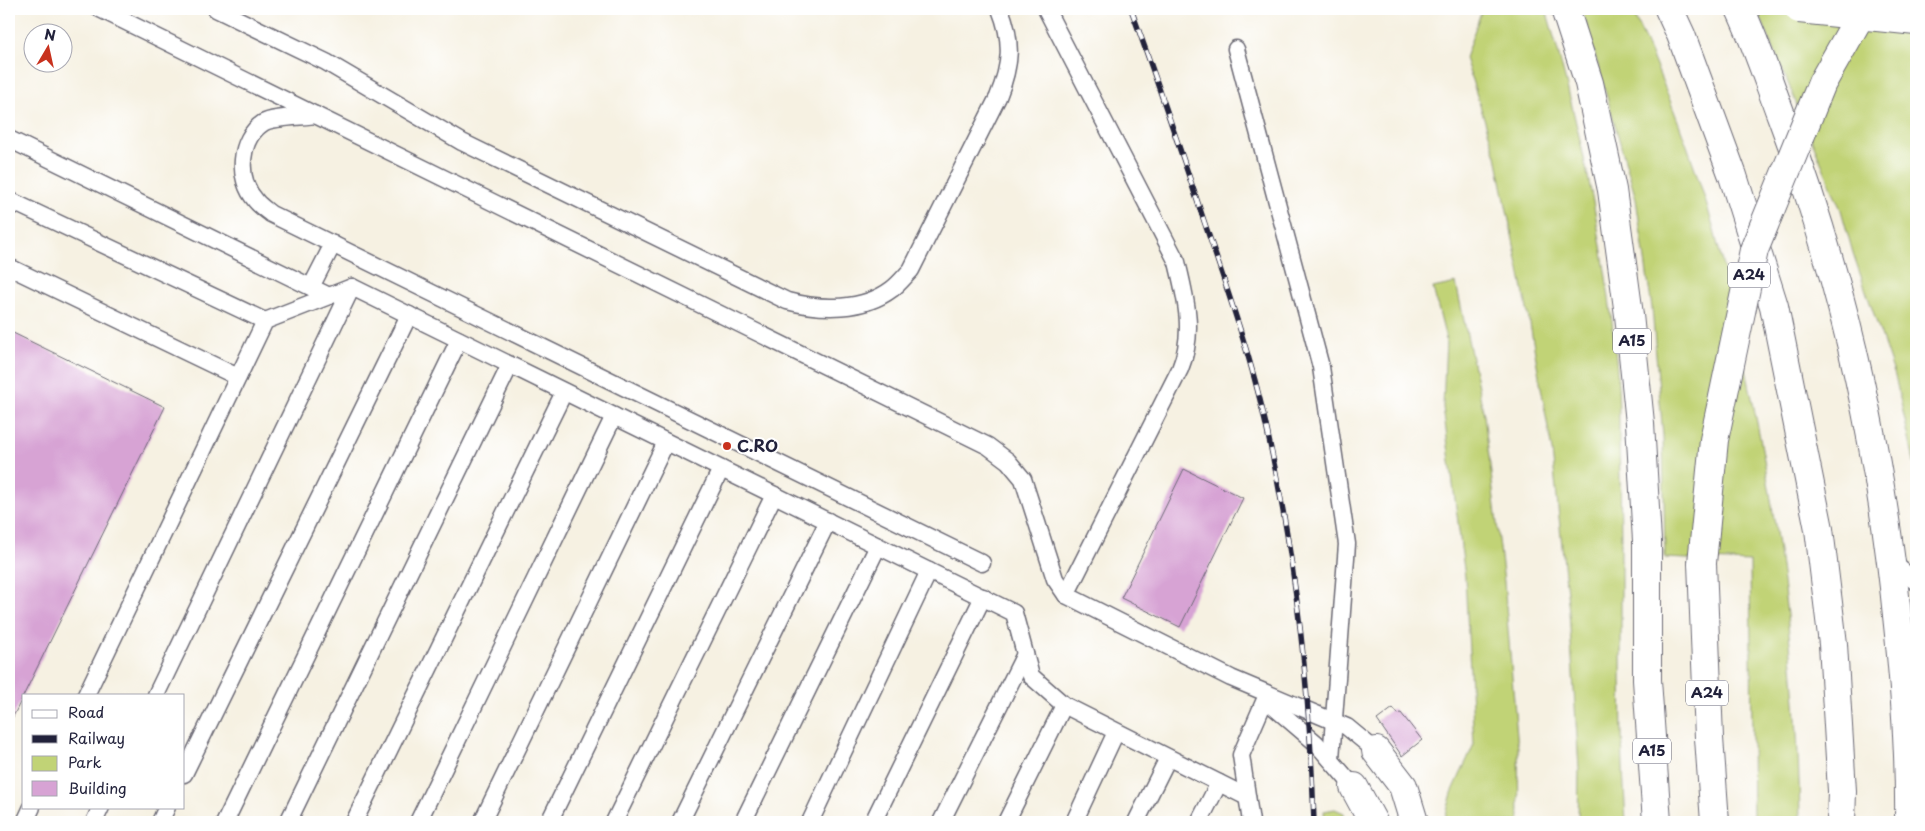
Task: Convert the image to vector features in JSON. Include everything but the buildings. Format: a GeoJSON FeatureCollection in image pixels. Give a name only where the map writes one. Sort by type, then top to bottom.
{"type":"FeatureCollection","features":[{"type":"Feature","properties":{"kind":"main road","name":"A15"},"geometry":{"type":"LineString","coordinates":[[1565,9],[1589,83],[1612,190],[1629,315],[1640,423],[1646,531],[1647,680],[1657,822]]}},
{"type":"Feature","properties":{"kind":"main road"},"geometry":{"type":"LineString","coordinates":[[1669,9],[1681,35],[1733,176],[1774,306],[1819,530],[1833,644],[1842,791],[1841,822]]}},
{"type":"Feature","properties":{"kind":"main road"},"geometry":{"type":"LineString","coordinates":[[1740,9],[1800,166],[1840,292],[1864,396],[1883,497],[1892,562],[1910,769],[1909,822]]}},
{"type":"Feature","properties":{"kind":"main road"},"geometry":{"type":"LineString","coordinates":[[1799,9],[1916,22]]}},
{"type":"Feature","properties":{"kind":"main road","name":"A24"},"geometry":{"type":"LineString","coordinates":[[1715,822],[1709,738],[1702,563],[1714,440],[1754,250],[1822,83],[1864,9]]}},
{"type":"Feature","properties":{"kind":"main road"},"geometry":{"type":"LineString","coordinates":[[1376,750],[1403,786],[1414,822]]}},
{"type":"Feature","properties":{"kind":"main road"},"geometry":{"type":"LineString","coordinates":[[1354,788],[1373,822]]}},
{"type":"Feature","properties":{"kind":"lane"},"geometry":{"type":"LineString","coordinates":[[100,9],[988,446],[1008,461],[1023,479],[1055,579],[1066,595],[1266,697],[1335,722],[1354,732],[1376,750]]}},
{"type":"Feature","properties":{"kind":"lane"},"geometry":{"type":"LineString","coordinates":[[216,9],[326,62],[462,142],[735,276],[788,301],[811,307],[829,307],[863,302],[879,296],[893,289],[911,270],[990,114],[1008,73],[1007,27],[1000,9]]}},
{"type":"Feature","properties":{"kind":"lane"},"geometry":{"type":"LineString","coordinates":[[1046,9],[1177,262],[1185,293],[1188,325],[1188,349],[1180,369],[1066,595]]}},
{"type":"Feature","properties":{"kind":"lane"},"geometry":{"type":"LineString","coordinates":[[1236,49],[1321,367],[1347,544],[1331,759]]}},
{"type":"Feature","properties":{"kind":"lane"},"geometry":{"type":"LineString","coordinates":[[316,115],[265,122],[248,137],[243,156],[244,176],[255,200],[271,214],[982,563]]}},
{"type":"Feature","properties":{"kind":"lane"},"geometry":{"type":"LineString","coordinates":[[9,139],[329,296]]}},
{"type":"Feature","properties":{"kind":"lane"},"geometry":{"type":"LineString","coordinates":[[9,200],[264,321]]}},
{"type":"Feature","properties":{"kind":"lane"},"geometry":{"type":"LineString","coordinates":[[311,287],[333,244]]}},
{"type":"Feature","properties":{"kind":"lane"},"geometry":{"type":"LineString","coordinates":[[9,267],[238,377]]}},
{"type":"Feature","properties":{"kind":"lane"},"geometry":{"type":"LineString","coordinates":[[86,694],[264,321],[352,287],[1014,613],[1030,676],[1064,705],[1247,797]]}},
{"type":"Feature","properties":{"kind":"lane"},"geometry":{"type":"LineString","coordinates":[[156,694],[352,287]]}},
{"type":"Feature","properties":{"kind":"lane"},"geometry":{"type":"LineString","coordinates":[[185,772],[408,315]]}},
{"type":"Feature","properties":{"kind":"lane"},"geometry":{"type":"LineString","coordinates":[[225,822],[459,340]]}},
{"type":"Feature","properties":{"kind":"lane"},"geometry":{"type":"LineString","coordinates":[[288,822],[510,365]]}},
{"type":"Feature","properties":{"kind":"lane"},"geometry":{"type":"LineString","coordinates":[[354,822],[564,392]]}},
{"type":"Feature","properties":{"kind":"lane"},"geometry":{"type":"LineString","coordinates":[[418,822],[614,416]]}},
{"type":"Feature","properties":{"kind":"lane"},"geometry":{"type":"LineString","coordinates":[[482,822],[666,442]]}},
{"type":"Feature","properties":{"kind":"lane"},"geometry":{"type":"LineString","coordinates":[[549,822],[721,469]]}},
{"type":"Feature","properties":{"kind":"lane"},"geometry":{"type":"LineString","coordinates":[[614,822],[774,495]]}},
{"type":"Feature","properties":{"kind":"lane"},"geometry":{"type":"LineString","coordinates":[[680,822],[828,521]]}},
{"type":"Feature","properties":{"kind":"lane"},"geometry":{"type":"LineString","coordinates":[[743,822],[878,546]]}},
{"type":"Feature","properties":{"kind":"lane"},"geometry":{"type":"LineString","coordinates":[[1892,562],[1916,582]]}},
{"type":"Feature","properties":{"kind":"lane"},"geometry":{"type":"LineString","coordinates":[[810,822],[929,571]]}},
{"type":"Feature","properties":{"kind":"lane"},"geometry":{"type":"LineString","coordinates":[[873,822],[983,597]]}},
{"type":"Feature","properties":{"kind":"lane"},"geometry":{"type":"LineString","coordinates":[[941,822],[1025,654]]}},
{"type":"Feature","properties":{"kind":"lane"},"geometry":{"type":"LineString","coordinates":[[1266,697],[1331,759],[1354,788]]}},
{"type":"Feature","properties":{"kind":"lane"},"geometry":{"type":"LineString","coordinates":[[1251,822],[1241,756],[1266,697]]}},
{"type":"Feature","properties":{"kind":"lane"},"geometry":{"type":"LineString","coordinates":[[1006,822],[1064,705]]}},
{"type":"Feature","properties":{"kind":"lane"},"geometry":{"type":"LineString","coordinates":[[1074,822],[1116,732]]}},
{"type":"Feature","properties":{"kind":"lane"},"geometry":{"type":"LineString","coordinates":[[1136,822],[1168,758]]}},
{"type":"Feature","properties":{"kind":"lane"},"geometry":{"type":"LineString","coordinates":[[1199,822],[1219,783]]}},
{"type":"Feature","properties":{"kind":"lane"},"geometry":{"type":"LineString","coordinates":[[25,822],[32,808]]}},
{"type":"Feature","properties":{"kind":"lane"},"geometry":{"type":"LineString","coordinates":[[94,822],[101,808]]}},
{"type":"Feature","properties":{"kind":"lane"},"geometry":{"type":"LineString","coordinates":[[160,822],[167,808]]}},
{"type":"Feature","properties":{"kind":"green space"},"geometry":{"type":"Polygon","coordinates":[[[1482,9],[1546,9],[1581,142],[1599,232],[1612,323],[1618,387],[1621,680],[1626,822],[1578,822],[1579,769],[1569,612],[1552,451],[1530,324],[1496,156],[1465,58],[1482,9]]]}},
{"type":"Feature","properties":{"kind":"green space"},"geometry":{"type":"Polygon","coordinates":[[[1582,9],[1631,9],[1679,123],[1714,231],[1754,407],[1775,524],[1790,643],[1795,702],[1800,822],[1753,822],[1750,562],[1665,558],[1663,436],[1652,308],[1636,199],[1582,9]]]}},
{"type":"Feature","properties":{"kind":"green space"},"geometry":{"type":"Polygon","coordinates":[[[1757,9],[1916,9],[1916,470],[1895,376],[1853,253],[1841,210],[1757,9]]]}},
{"type":"Feature","properties":{"kind":"green space"},"geometry":{"type":"Polygon","coordinates":[[[1456,283],[1484,415],[1504,582],[1518,748],[1519,822],[1444,822],[1452,793],[1474,744],[1465,577],[1443,407],[1446,339],[1433,288],[1456,283]]]}},
{"type":"Feature","properties":{"kind":"green space"},"geometry":{"type":"Polygon","coordinates":[[[1335,809],[1344,813],[1345,822],[1325,822],[1324,811],[1335,809]]]}},
{"type":"Feature","properties":{"kind":"railway"},"geometry":{"type":"LineString","coordinates":[[1131,9],[1230,297],[1265,421],[1276,471],[1293,571],[1305,671],[1314,822]]}},
{"type":"Feature","properties":{"kind":"place","name":"C.RO"},"geometry":{"type":"Point","coordinates":[727,446]}}]}
